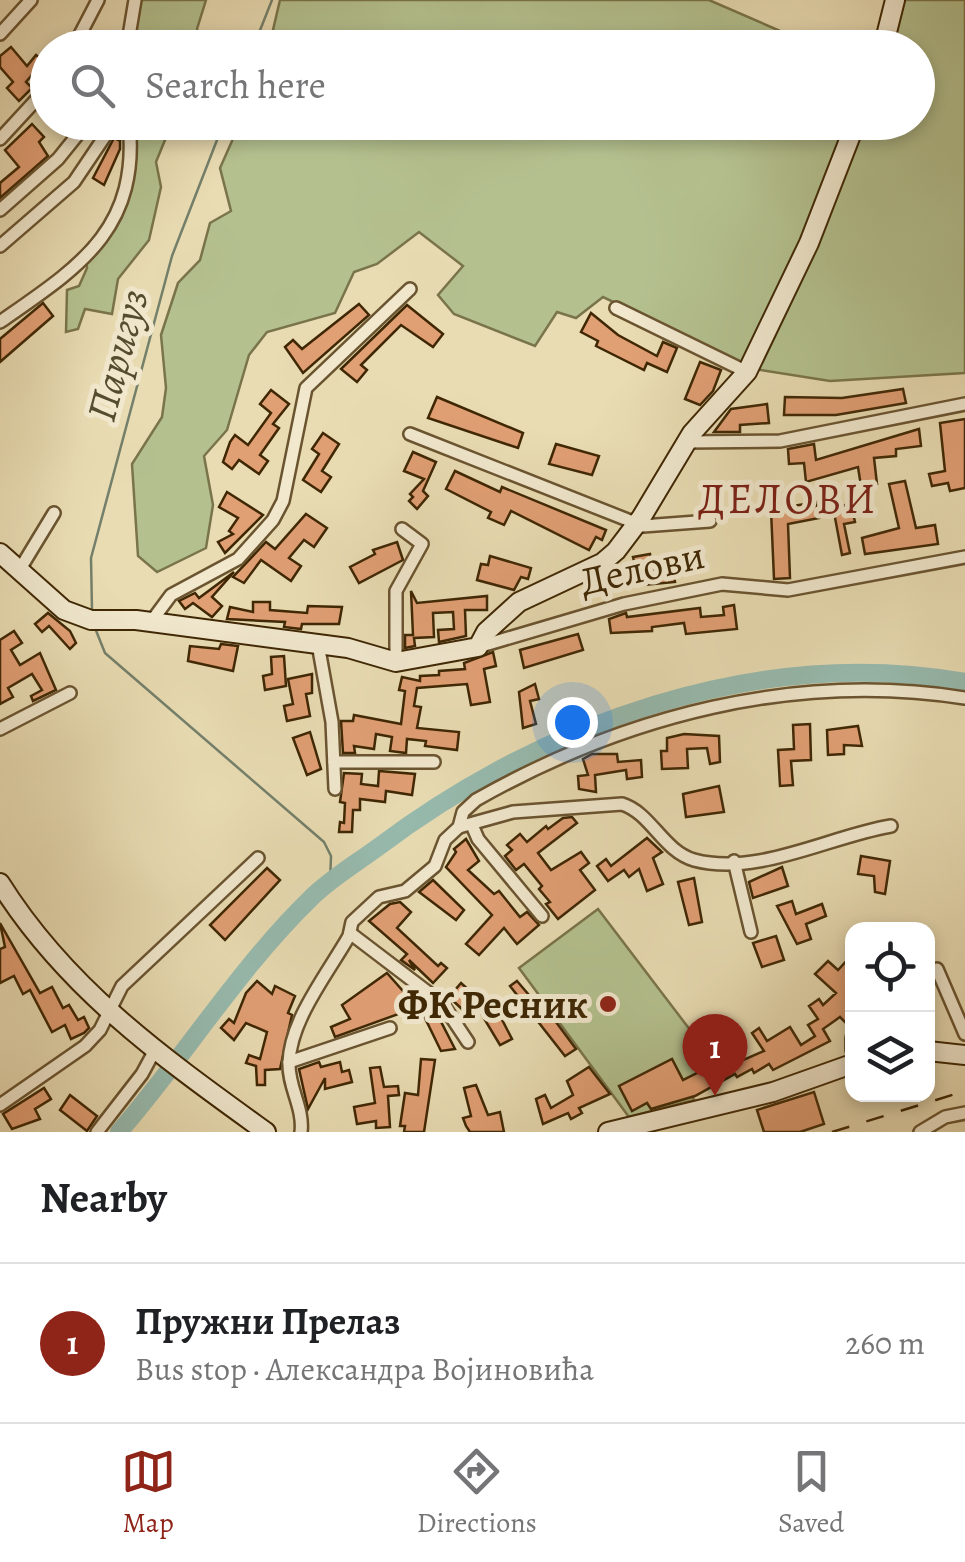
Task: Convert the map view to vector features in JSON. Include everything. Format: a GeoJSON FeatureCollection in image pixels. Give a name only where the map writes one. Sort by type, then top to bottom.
{"type":"FeatureCollection","features":[{"type":"Feature","properties":{"kind":"street"},"geometry":{"type":"LineString","coordinates":[[0,34],[31,0]]}},
{"type":"Feature","properties":{"kind":"street"},"geometry":{"type":"LineString","coordinates":[[131,30],[135,0]]}},
{"type":"Feature","properties":{"kind":"street"},"geometry":{"type":"LineString","coordinates":[[888,30],[895,0]]}},
{"type":"Feature","properties":{"kind":"street"},"geometry":{"type":"LineString","coordinates":[[82,30],[97,2]]}},
{"type":"Feature","properties":{"kind":"street"},"geometry":{"type":"LineString","coordinates":[[0,139],[30,106]]}},
{"type":"Feature","properties":{"kind":"street"},"geometry":{"type":"LineString","coordinates":[[0,210],[58,160],[73,140]]}},
{"type":"Feature","properties":{"kind":"street"},"geometry":{"type":"LineString","coordinates":[[0,246],[74,182],[102,140]]}},
{"type":"Feature","properties":{"kind":"street"},"geometry":{"type":"LineString","coordinates":[[0,322],[66,276],[114,224],[130,170],[129,140]]}},
{"type":"Feature","properties":{"kind":"street"},"geometry":{"type":"LineString","coordinates":[[478,648],[486,632],[519,602],[602,563],[637,524],[686,442],[747,372],[809,243],[849,140]]}},
{"type":"Feature","properties":{"kind":"street"},"geometry":{"type":"LineString","coordinates":[[151,622],[171,595],[238,559],[273,520],[283,501],[306,388],[410,289]]}},
{"type":"Feature","properties":{"kind":"street"},"geometry":{"type":"LineString","coordinates":[[616,308],[747,372]]}},
{"type":"Feature","properties":{"kind":"street"},"geometry":{"type":"LineString","coordinates":[[686,442],[780,441],[965,404]]}},
{"type":"Feature","properties":{"kind":"street"},"geometry":{"type":"LineString","coordinates":[[410,434],[637,524],[710,521]]}},
{"type":"Feature","properties":{"kind":"street"},"geometry":{"type":"LineString","coordinates":[[20,570],[54,513]]}},
{"type":"Feature","properties":{"kind":"street"},"geometry":{"type":"LineString","coordinates":[[396,662],[396,591],[422,544],[402,530]]}},
{"type":"Feature","properties":{"kind":"street","name":"Делови"},"geometry":{"type":"LineString","coordinates":[[0,553],[64,610],[99,620],[151,622],[318,644],[396,662],[478,648],[624,604],[722,584],[788,590],[965,557]]}},
{"type":"Feature","properties":{"kind":"street"},"geometry":{"type":"LineString","coordinates":[[318,644],[335,789]]}},
{"type":"Feature","properties":{"kind":"street"},"geometry":{"type":"LineString","coordinates":[[542,916],[466,826],[463,812],[476,800],[531,770],[623,732],[715,706],[778,694],[856,690],[965,698]]}},
{"type":"Feature","properties":{"kind":"street"},"geometry":{"type":"LineString","coordinates":[[0,729],[70,693]]}},
{"type":"Feature","properties":{"kind":"street"},"geometry":{"type":"LineString","coordinates":[[334,762],[434,762]]}},
{"type":"Feature","properties":{"kind":"street"},"geometry":{"type":"LineString","coordinates":[[301,1132],[289,1062],[298,1027],[350,934],[352,922],[378,897],[405,891],[435,866],[445,840],[466,826],[513,812],[622,804],[633,808],[676,851],[698,860],[734,861],[891,826]]}},
{"type":"Feature","properties":{"kind":"street"},"geometry":{"type":"LineString","coordinates":[[0,1105],[86,1046],[122,986],[258,858]]}},
{"type":"Feature","properties":{"kind":"street"},"geometry":{"type":"LineString","coordinates":[[734,861],[751,932]]}},
{"type":"Feature","properties":{"kind":"street"},"geometry":{"type":"LineString","coordinates":[[0,883],[53,959],[108,1012],[266,1132]]}},
{"type":"Feature","properties":{"kind":"street"},"geometry":{"type":"LineString","coordinates":[[350,934],[442,1003],[468,1042]]}},
{"type":"Feature","properties":{"kind":"street"},"geometry":{"type":"LineString","coordinates":[[937,970],[965,1034]]}},
{"type":"Feature","properties":{"kind":"street"},"geometry":{"type":"LineString","coordinates":[[289,1062],[390,1028]]}},
{"type":"Feature","properties":{"kind":"street"},"geometry":{"type":"LineString","coordinates":[[97,1132],[157,1052]]}},
{"type":"Feature","properties":{"kind":"street"},"geometry":{"type":"LineString","coordinates":[[935,1052],[965,1055]]}},
{"type":"Feature","properties":{"kind":"street"},"geometry":{"type":"LineString","coordinates":[[608,1132],[773,1092],[845,1066]]}},
{"type":"Feature","properties":{"kind":"street"},"geometry":{"type":"LineString","coordinates":[[920,1132],[945,1117],[965,1112]]}},
{"type":"Feature","properties":{"kind":"green space"},"geometry":{"type":"Polygon","coordinates":[[[135,0],[206,0],[197,30],[131,30],[135,0]]]}},
{"type":"Feature","properties":{"kind":"green space"},"geometry":{"type":"Polygon","coordinates":[[[280,0],[709,0],[778,30],[273,30],[280,0]]]}},
{"type":"Feature","properties":{"kind":"green space"},"geometry":{"type":"Polygon","coordinates":[[[901,0],[965,0],[965,373],[830,381],[754,369],[603,297],[576,318],[557,312],[535,346],[454,314],[438,295],[463,266],[419,232],[377,264],[354,272],[335,313],[267,332],[249,355],[227,430],[204,456],[213,505],[206,548],[157,572],[138,556],[132,464],[162,417],[166,388],[161,335],[178,283],[200,260],[210,223],[231,211],[220,168],[232,140],[935,140],[935,30],[893,30],[901,0]]]}},
{"type":"Feature","properties":{"kind":"green space"},"geometry":{"type":"Polygon","coordinates":[[[127,140],[165,140],[156,162],[161,187],[149,240],[118,279],[112,314],[85,309],[78,329],[66,332],[67,290],[79,286],[87,268],[86,257],[119,211],[127,140]]]}},
{"type":"Feature","properties":{"kind":"green space","name":"ФК Ресник"},"geometry":{"type":"Polygon","coordinates":[[[598,909],[697,1039],[694,1043],[705,1060],[695,1066],[697,1073],[685,1079],[694,1100],[629,1117],[519,968],[598,909]]]}},
{"type":"Feature","properties":{"kind":"building"},"geometry":{"type":"Polygon","coordinates":[[[11,47],[27,66],[30,62],[26,82],[30,90],[19,101],[7,88],[13,82],[0,67],[0,56],[11,47]]]}},
{"type":"Feature","properties":{"kind":"building"},"geometry":{"type":"Polygon","coordinates":[[[30,126],[30,140],[41,140],[48,156],[0,198],[0,183],[19,167],[5,150],[30,126]]]}},
{"type":"Feature","properties":{"kind":"building"},"geometry":{"type":"Polygon","coordinates":[[[113,140],[120,141],[104,185],[93,178],[113,140]]]}},
{"type":"Feature","properties":{"kind":"building"},"geometry":{"type":"Polygon","coordinates":[[[43,303],[53,316],[0,362],[0,339],[43,303]]]}},
{"type":"Feature","properties":{"kind":"building"},"geometry":{"type":"Polygon","coordinates":[[[359,304],[369,315],[303,373],[285,347],[293,340],[302,349],[359,304]]]}},
{"type":"Feature","properties":{"kind":"building"},"geometry":{"type":"Polygon","coordinates":[[[407,305],[443,334],[433,347],[401,325],[361,365],[367,370],[357,382],[341,369],[407,305]]]}},
{"type":"Feature","properties":{"kind":"building"},"geometry":{"type":"Polygon","coordinates":[[[591,313],[618,335],[657,356],[663,342],[677,348],[667,372],[647,363],[644,370],[596,346],[598,341],[581,332],[591,313]]]}},
{"type":"Feature","properties":{"kind":"building"},"geometry":{"type":"Polygon","coordinates":[[[700,362],[721,370],[713,391],[700,405],[685,399],[700,362]]]}},
{"type":"Feature","properties":{"kind":"building"},"geometry":{"type":"Polygon","coordinates":[[[903,389],[906,403],[836,415],[784,415],[785,397],[842,398],[903,389]]]}},
{"type":"Feature","properties":{"kind":"building"},"geometry":{"type":"Polygon","coordinates":[[[271,390],[289,404],[273,424],[279,428],[260,455],[268,461],[259,474],[239,460],[232,469],[223,462],[230,442],[235,435],[248,445],[271,413],[260,404],[271,390]]]}},
{"type":"Feature","properties":{"kind":"building"},"geometry":{"type":"Polygon","coordinates":[[[437,397],[523,433],[518,448],[428,418],[437,397]]]}},
{"type":"Feature","properties":{"kind":"building"},"geometry":{"type":"Polygon","coordinates":[[[767,404],[769,423],[740,425],[740,432],[714,432],[731,409],[767,404]]]}},
{"type":"Feature","properties":{"kind":"building"},"geometry":{"type":"Polygon","coordinates":[[[965,419],[965,488],[950,491],[948,483],[932,486],[929,474],[945,471],[940,423],[965,419]]]}},
{"type":"Feature","properties":{"kind":"building"},"geometry":{"type":"Polygon","coordinates":[[[919,429],[921,446],[896,449],[896,456],[874,458],[877,484],[861,486],[858,467],[806,482],[804,463],[789,464],[788,449],[814,444],[816,460],[919,429]]]}},
{"type":"Feature","properties":{"kind":"building"},"geometry":{"type":"Polygon","coordinates":[[[323,433],[339,444],[322,471],[331,477],[321,492],[303,480],[319,454],[312,449],[323,433]]]}},
{"type":"Feature","properties":{"kind":"building"},"geometry":{"type":"Polygon","coordinates":[[[556,444],[599,456],[592,475],[549,464],[556,444]]]}},
{"type":"Feature","properties":{"kind":"building"},"geometry":{"type":"Polygon","coordinates":[[[413,452],[436,462],[423,491],[428,496],[417,509],[409,501],[413,497],[410,494],[424,479],[404,471],[413,452]]]}},
{"type":"Feature","properties":{"kind":"building"},"geometry":{"type":"Polygon","coordinates":[[[455,471],[500,492],[502,487],[606,530],[602,540],[596,537],[589,550],[511,511],[504,525],[488,518],[491,512],[446,489],[455,471]]]}},
{"type":"Feature","properties":{"kind":"building"},"geometry":{"type":"Polygon","coordinates":[[[905,481],[916,528],[935,525],[938,544],[865,554],[862,538],[899,528],[889,484],[905,481]]]}},
{"type":"Feature","properties":{"kind":"building"},"geometry":{"type":"Polygon","coordinates":[[[227,492],[263,515],[225,553],[218,542],[233,534],[229,531],[238,518],[219,507],[227,492]]]}},
{"type":"Feature","properties":{"kind":"building"},"geometry":{"type":"Polygon","coordinates":[[[816,502],[819,518],[788,524],[790,578],[774,579],[771,510],[816,502]]]}},
{"type":"Feature","properties":{"kind":"building"},"geometry":{"type":"Polygon","coordinates":[[[851,504],[855,522],[844,524],[850,553],[842,555],[833,507],[851,504]]]}},
{"type":"Feature","properties":{"kind":"building"},"geometry":{"type":"Polygon","coordinates":[[[306,514],[327,528],[314,547],[304,540],[289,558],[301,566],[291,581],[261,560],[244,583],[233,577],[266,542],[275,549],[306,514]]]}},
{"type":"Feature","properties":{"kind":"building"},"geometry":{"type":"Polygon","coordinates":[[[397,542],[403,560],[359,583],[350,567],[375,554],[373,550],[397,542]]]}},
{"type":"Feature","properties":{"kind":"building"},"geometry":{"type":"Polygon","coordinates":[[[650,554],[653,570],[673,567],[675,582],[614,588],[611,574],[635,565],[633,557],[650,554]]]}},
{"type":"Feature","properties":{"kind":"building"},"geometry":{"type":"Polygon","coordinates":[[[490,556],[531,568],[528,579],[521,577],[514,590],[477,580],[481,564],[488,565],[490,556]]]}},
{"type":"Feature","properties":{"kind":"building"},"geometry":{"type":"Polygon","coordinates":[[[234,572],[212,597],[222,606],[212,617],[193,603],[185,609],[179,601],[195,593],[199,598],[234,572]]]}},
{"type":"Feature","properties":{"kind":"building"},"geometry":{"type":"Polygon","coordinates":[[[411,591],[417,603],[487,596],[487,610],[465,610],[466,636],[439,642],[438,630],[454,629],[453,612],[433,613],[434,637],[414,638],[415,646],[405,648],[405,635],[413,635],[411,591]]]}},
{"type":"Feature","properties":{"kind":"building"},"geometry":{"type":"Polygon","coordinates":[[[253,602],[270,602],[270,610],[307,613],[308,606],[342,607],[339,624],[302,624],[301,629],[284,627],[285,622],[227,619],[230,607],[253,612],[253,602]]]}},
{"type":"Feature","properties":{"kind":"building"},"geometry":{"type":"Polygon","coordinates":[[[734,605],[737,629],[686,634],[684,623],[652,627],[652,631],[611,633],[609,619],[626,613],[627,617],[700,608],[701,617],[724,615],[723,607],[734,605]]]}},
{"type":"Feature","properties":{"kind":"building"},"geometry":{"type":"Polygon","coordinates":[[[48,613],[70,631],[76,643],[70,649],[49,626],[42,632],[35,624],[48,613]]]}},
{"type":"Feature","properties":{"kind":"building"},"geometry":{"type":"Polygon","coordinates":[[[14,631],[22,643],[11,650],[20,665],[40,653],[56,690],[33,701],[31,696],[42,690],[32,674],[8,688],[13,697],[0,704],[0,640],[14,631]]]}},
{"type":"Feature","properties":{"kind":"building"},"geometry":{"type":"Polygon","coordinates":[[[578,634],[583,650],[524,668],[520,650],[578,634]]]}},
{"type":"Feature","properties":{"kind":"building"},"geometry":{"type":"Polygon","coordinates":[[[221,644],[238,646],[233,671],[188,661],[190,646],[219,649],[221,644]]]}},
{"type":"Feature","properties":{"kind":"building"},"geometry":{"type":"Polygon","coordinates":[[[493,652],[496,666],[484,669],[490,702],[471,705],[467,684],[417,688],[414,706],[421,707],[417,728],[459,732],[457,750],[407,739],[406,753],[390,751],[392,737],[376,734],[374,749],[354,746],[355,753],[343,753],[341,721],[353,721],[354,715],[401,724],[405,691],[399,690],[402,677],[420,681],[420,676],[465,669],[464,663],[493,652]]]}},
{"type":"Feature","properties":{"kind":"building"},"geometry":{"type":"Polygon","coordinates":[[[284,656],[286,686],[265,690],[263,676],[272,674],[271,657],[284,656]]]}},
{"type":"Feature","properties":{"kind":"building"},"geometry":{"type":"Polygon","coordinates":[[[312,674],[312,693],[306,694],[310,716],[287,721],[284,706],[293,704],[288,679],[312,674]]]}},
{"type":"Feature","properties":{"kind":"building"},"geometry":{"type":"Polygon","coordinates":[[[535,684],[539,699],[530,701],[536,724],[523,728],[519,692],[535,684]]]}},
{"type":"Feature","properties":{"kind":"building"},"geometry":{"type":"Polygon","coordinates":[[[810,724],[811,760],[791,761],[793,785],[780,786],[778,750],[794,749],[793,725],[810,724]]]}},
{"type":"Feature","properties":{"kind":"building"},"geometry":{"type":"Polygon","coordinates":[[[858,726],[862,746],[844,745],[844,754],[828,755],[827,730],[858,726]]]}},
{"type":"Feature","properties":{"kind":"building"},"geometry":{"type":"Polygon","coordinates":[[[310,732],[321,769],[307,775],[293,738],[310,732]]]}},
{"type":"Feature","properties":{"kind":"building"},"geometry":{"type":"Polygon","coordinates":[[[684,734],[719,736],[720,762],[710,764],[707,748],[687,749],[688,768],[662,769],[661,751],[667,751],[667,738],[684,734]]]}},
{"type":"Feature","properties":{"kind":"building"},"geometry":{"type":"Polygon","coordinates":[[[592,754],[617,754],[618,762],[641,760],[642,777],[627,779],[626,770],[595,775],[596,792],[579,789],[578,776],[588,775],[583,759],[592,754]]]}},
{"type":"Feature","properties":{"kind":"building"},"geometry":{"type":"Polygon","coordinates":[[[379,771],[415,774],[412,795],[386,791],[385,802],[360,799],[360,810],[353,810],[352,832],[339,832],[340,822],[344,823],[345,803],[340,802],[344,773],[362,774],[361,784],[378,786],[379,771]]]}},
{"type":"Feature","properties":{"kind":"building"},"geometry":{"type":"Polygon","coordinates":[[[719,786],[724,812],[686,817],[683,794],[719,786]]]}},
{"type":"Feature","properties":{"kind":"building"},"geometry":{"type":"Polygon","coordinates":[[[572,817],[577,823],[538,853],[551,870],[581,852],[589,863],[580,870],[595,890],[558,919],[546,904],[550,902],[539,889],[542,886],[524,864],[516,870],[505,856],[512,850],[507,845],[520,834],[527,842],[546,826],[548,829],[563,818],[572,817]]]}},
{"type":"Feature","properties":{"kind":"building"},"geometry":{"type":"Polygon","coordinates":[[[647,838],[662,852],[653,858],[663,884],[647,891],[639,869],[629,877],[624,870],[608,881],[597,866],[606,859],[611,866],[647,838]]]}},
{"type":"Feature","properties":{"kind":"building"},"geometry":{"type":"Polygon","coordinates":[[[466,839],[479,861],[468,870],[494,894],[499,891],[520,917],[527,912],[539,925],[517,944],[504,928],[479,955],[466,944],[492,915],[446,867],[456,852],[454,849],[466,839]]]}},
{"type":"Feature","properties":{"kind":"building"},"geometry":{"type":"Polygon","coordinates":[[[861,856],[890,861],[885,894],[875,892],[874,876],[858,874],[861,856]]]}},
{"type":"Feature","properties":{"kind":"building"},"geometry":{"type":"Polygon","coordinates":[[[782,867],[788,886],[753,898],[749,882],[782,867]]]}},
{"type":"Feature","properties":{"kind":"building"},"geometry":{"type":"Polygon","coordinates":[[[267,868],[280,880],[225,940],[210,925],[267,868]]]}},
{"type":"Feature","properties":{"kind":"building"},"geometry":{"type":"Polygon","coordinates":[[[694,878],[702,922],[689,925],[678,882],[694,878]]]}},
{"type":"Feature","properties":{"kind":"building"},"geometry":{"type":"Polygon","coordinates":[[[433,880],[464,910],[456,920],[419,892],[433,880]]]}},
{"type":"Feature","properties":{"kind":"building"},"geometry":{"type":"Polygon","coordinates":[[[792,901],[796,914],[822,904],[826,916],[806,924],[811,939],[797,944],[777,906],[792,901]]]}},
{"type":"Feature","properties":{"kind":"building"},"geometry":{"type":"Polygon","coordinates":[[[400,902],[411,912],[397,928],[438,966],[441,963],[447,968],[433,983],[409,960],[415,970],[401,960],[407,954],[369,921],[390,904],[400,902]]]}},
{"type":"Feature","properties":{"kind":"building"},"geometry":{"type":"Polygon","coordinates":[[[0,923],[40,993],[52,987],[63,1008],[69,1005],[78,1020],[84,1017],[89,1028],[84,1033],[71,1039],[65,1025],[52,1032],[30,990],[23,994],[14,976],[0,983],[0,949],[5,947],[0,923]]]}},
{"type":"Feature","properties":{"kind":"building"},"geometry":{"type":"Polygon","coordinates":[[[776,936],[784,960],[762,967],[753,943],[776,936]]]}},
{"type":"Feature","properties":{"kind":"building"},"geometry":{"type":"Polygon","coordinates":[[[828,961],[838,970],[845,962],[845,1022],[840,1017],[823,1029],[830,1041],[773,1070],[769,1064],[754,1073],[752,1069],[737,1077],[735,1074],[695,1096],[651,1109],[647,1103],[632,1111],[619,1086],[672,1059],[683,1080],[699,1072],[696,1066],[710,1059],[697,1040],[708,1034],[719,1051],[715,1053],[723,1069],[764,1051],[752,1033],[759,1028],[767,1041],[790,1027],[801,1045],[815,1036],[808,1025],[818,1019],[809,1006],[819,999],[823,1005],[836,993],[815,974],[828,961]]]}},
{"type":"Feature","properties":{"kind":"building"},"geometry":{"type":"Polygon","coordinates":[[[387,973],[403,991],[408,989],[435,1010],[455,1049],[441,1051],[422,1012],[415,1015],[412,1009],[335,1037],[331,1027],[350,1019],[342,1005],[387,973]]]}},
{"type":"Feature","properties":{"kind":"building"},"geometry":{"type":"Polygon","coordinates":[[[257,981],[272,994],[275,986],[295,996],[288,1013],[292,1015],[280,1069],[265,1070],[265,1085],[257,1085],[256,1066],[246,1063],[249,1055],[260,1059],[267,1032],[246,1023],[234,1040],[221,1028],[229,1019],[234,1023],[246,993],[257,981]]]}},
{"type":"Feature","properties":{"kind":"building"},"geometry":{"type":"Polygon","coordinates":[[[517,981],[547,1016],[550,1014],[576,1049],[565,1056],[510,986],[517,981]]]}},
{"type":"Feature","properties":{"kind":"building"},"geometry":{"type":"Polygon","coordinates":[[[461,983],[474,995],[470,998],[479,1010],[465,1021],[460,1014],[464,1011],[449,997],[461,983]]]}},
{"type":"Feature","properties":{"kind":"building"},"geometry":{"type":"Polygon","coordinates":[[[496,1008],[512,1039],[500,1045],[482,1015],[496,1008]]]}},
{"type":"Feature","properties":{"kind":"building"},"geometry":{"type":"Polygon","coordinates":[[[421,1059],[435,1060],[424,1132],[404,1132],[405,1126],[400,1126],[405,1093],[418,1095],[421,1059]]]}},
{"type":"Feature","properties":{"kind":"building"},"geometry":{"type":"Polygon","coordinates":[[[319,1062],[321,1067],[340,1062],[342,1072],[349,1070],[352,1082],[325,1089],[325,1078],[308,1109],[299,1069],[319,1062]]]}},
{"type":"Feature","properties":{"kind":"building"},"geometry":{"type":"Polygon","coordinates":[[[380,1067],[384,1087],[398,1086],[399,1095],[388,1096],[390,1127],[376,1128],[376,1121],[357,1124],[354,1107],[375,1103],[370,1068],[380,1067]]]}},
{"type":"Feature","properties":{"kind":"building"},"geometry":{"type":"Polygon","coordinates":[[[589,1067],[610,1094],[579,1108],[582,1113],[571,1119],[568,1113],[543,1124],[536,1099],[545,1095],[551,1108],[573,1095],[567,1081],[589,1067]]]}},
{"type":"Feature","properties":{"kind":"building"},"geometry":{"type":"Polygon","coordinates":[[[476,1085],[488,1115],[500,1112],[504,1132],[470,1132],[466,1126],[463,1118],[471,1116],[464,1088],[476,1085]]]}},
{"type":"Feature","properties":{"kind":"building"},"geometry":{"type":"Polygon","coordinates":[[[44,1088],[51,1099],[35,1109],[40,1119],[12,1129],[3,1114],[44,1088]]]}},
{"type":"Feature","properties":{"kind":"building"},"geometry":{"type":"Polygon","coordinates":[[[814,1092],[824,1124],[800,1132],[764,1132],[757,1110],[814,1092]]]}},
{"type":"Feature","properties":{"kind":"building"},"geometry":{"type":"Polygon","coordinates":[[[70,1095],[97,1116],[87,1131],[60,1110],[70,1095]]]}},
{"type":"Feature","properties":{"kind":"waterway","name":"Паригуз"},"geometry":{"type":"LineString","coordinates":[[260,30],[272,0]]}},
{"type":"Feature","properties":{"kind":"waterway","name":"Паригуз"},"geometry":{"type":"LineString","coordinates":[[92,610],[91,558],[172,256],[217,140]]}},
{"type":"Feature","properties":{"kind":"waterway","name":"Паригуз"},"geometry":{"type":"LineString","coordinates":[[95,628],[105,653],[324,842],[331,856],[330,883]]}},
{"type":"Feature","properties":{"kind":"waterway"},"geometry":{"type":"LineString","coordinates":[[119,1132],[259,954],[311,898],[441,804],[509,765],[581,731],[655,705],[731,686],[809,675],[887,673],[965,682]]}},
{"type":"Feature","properties":{"kind":"railway"},"geometry":{"type":"LineString","coordinates":[[832,1132],[965,1091]]}},
{"type":"Feature","properties":{"kind":"place","name":"ФК Ресник"},"geometry":{"type":"Point","coordinates":[608,1004]}},
{"type":"Feature","properties":{"kind":"place","name":"Пружни Прелаз"},"geometry":{"type":"Point","coordinates":[715,1096]}},
{"type":"Feature","properties":{"kind":"district","name":"ДЕЛОВИ"},"geometry":{"type":"Point","coordinates":[788,498]}}]}
